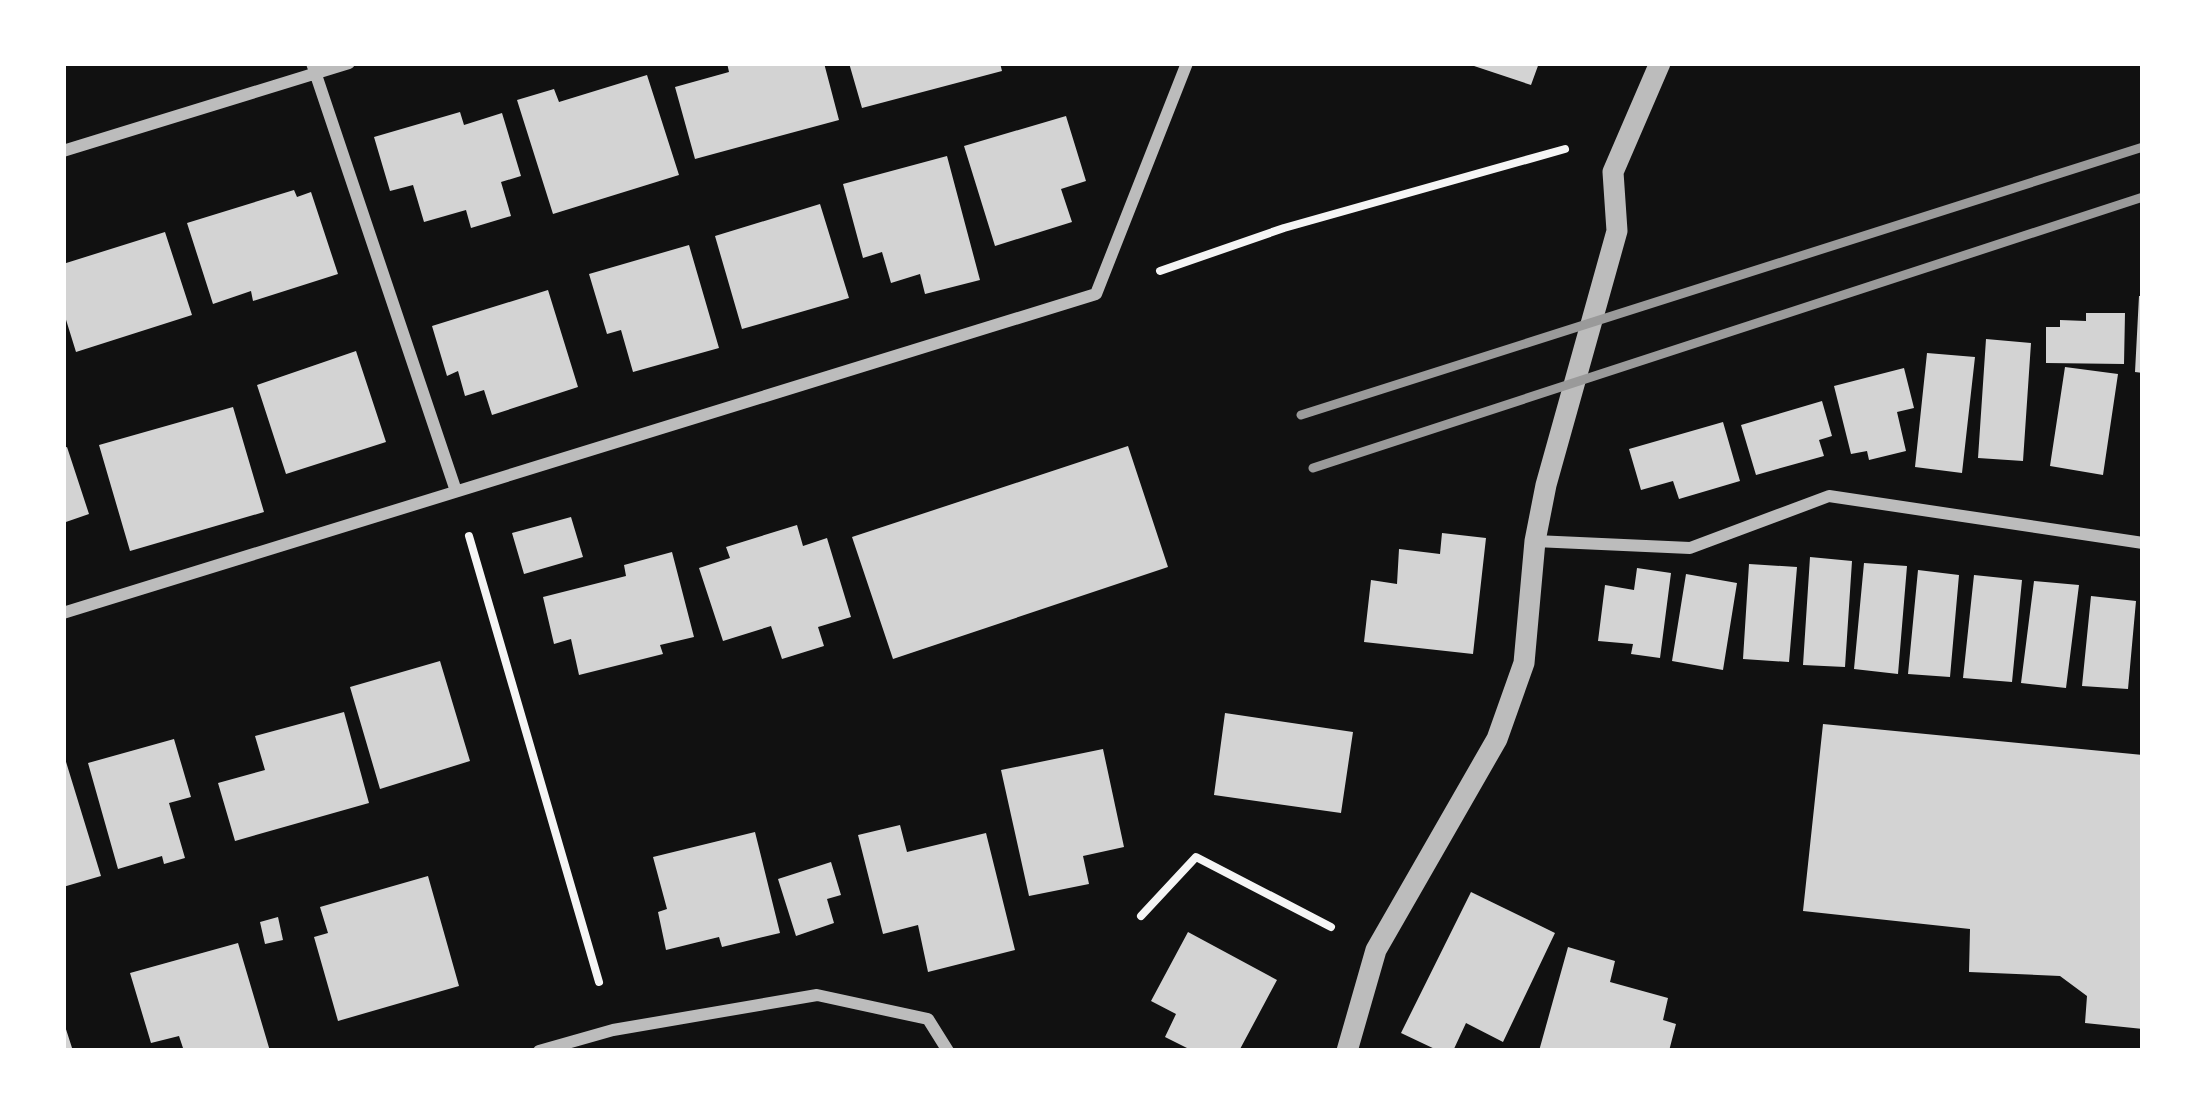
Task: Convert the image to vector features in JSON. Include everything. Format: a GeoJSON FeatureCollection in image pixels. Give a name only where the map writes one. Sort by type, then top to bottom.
{"type":"FeatureCollection","features":[{"type":"Feature","properties":{"kind":"street"},"geometry":{"type":"LineString","coordinates":[[63,151],[314,68],[349,63]]}},
{"type":"Feature","properties":{"kind":"street"},"geometry":{"type":"LineString","coordinates":[[63,613],[455,488],[1096,294],[1187,63]]}},
{"type":"Feature","properties":{"kind":"street"},"geometry":{"type":"LineString","coordinates":[[1347,1051],[1376,950],[1498,739],[1524,663],[1535,541],[1617,231],[1613,172],[1660,63]]}},
{"type":"Feature","properties":{"kind":"street"},"geometry":{"type":"LineString","coordinates":[[314,68],[455,488]]}},
{"type":"Feature","properties":{"kind":"street"},"geometry":{"type":"LineString","coordinates":[[1535,541],[1690,548],[1829,496],[2143,543]]}},
{"type":"Feature","properties":{"kind":"street"},"geometry":{"type":"LineString","coordinates":[[539,1051],[613,1030],[817,994],[928,1019],[948,1051]]}},
{"type":"Feature","properties":{"kind":"path"},"geometry":{"type":"LineString","coordinates":[[1096,294],[1284,227],[1630,130]]}},
{"type":"Feature","properties":{"kind":"path"},"geometry":{"type":"LineString","coordinates":[[455,488],[613,1030]]}},
{"type":"Feature","properties":{"kind":"path"},"geometry":{"type":"LineString","coordinates":[[1141,916],[1196,857],[1376,950]]}},
{"type":"Feature","properties":{"kind":"building"},"geometry":{"type":"Polygon","coordinates":[[[727,63],[824,63],[839,120],[695,159],[675,87],[729,72],[727,63]]]}},
{"type":"Feature","properties":{"kind":"building"},"geometry":{"type":"Polygon","coordinates":[[[849,63],[1000,63],[1002,71],[862,108],[849,63]]]}},
{"type":"Feature","properties":{"kind":"building"},"geometry":{"type":"Polygon","coordinates":[[[1465,63],[1539,63],[1531,85],[1465,63]]]}},
{"type":"Feature","properties":{"kind":"building"},"geometry":{"type":"Polygon","coordinates":[[[647,75],[679,175],[553,214],[517,100],[554,89],[559,102],[647,75]]]}},
{"type":"Feature","properties":{"kind":"building"},"geometry":{"type":"Polygon","coordinates":[[[460,112],[464,125],[502,113],[521,176],[501,182],[511,216],[471,228],[466,210],[424,222],[413,185],[390,191],[374,137],[460,112]]]}},
{"type":"Feature","properties":{"kind":"building"},"geometry":{"type":"Polygon","coordinates":[[[1066,116],[1086,181],[1061,189],[1072,222],[995,246],[964,146],[1066,116]]]}},
{"type":"Feature","properties":{"kind":"building"},"geometry":{"type":"Polygon","coordinates":[[[947,156],[980,280],[925,294],[920,274],[891,283],[882,252],[863,258],[843,184],[947,156]]]}},
{"type":"Feature","properties":{"kind":"building"},"geometry":{"type":"Polygon","coordinates":[[[294,190],[297,197],[311,192],[338,274],[253,301],[251,291],[213,304],[187,223],[294,190]]]}},
{"type":"Feature","properties":{"kind":"building"},"geometry":{"type":"Polygon","coordinates":[[[820,204],[849,298],[742,329],[715,236],[820,204]]]}},
{"type":"Feature","properties":{"kind":"building"},"geometry":{"type":"Polygon","coordinates":[[[165,232],[192,315],[76,352],[63,310],[63,264],[165,232]]]}},
{"type":"Feature","properties":{"kind":"building"},"geometry":{"type":"Polygon","coordinates":[[[689,245],[719,348],[633,372],[621,330],[607,334],[589,274],[689,245]]]}},
{"type":"Feature","properties":{"kind":"building"},"geometry":{"type":"Polygon","coordinates":[[[548,290],[578,387],[492,415],[484,390],[465,396],[458,371],[447,376],[432,326],[548,290]]]}},
{"type":"Feature","properties":{"kind":"building"},"geometry":{"type":"Polygon","coordinates":[[[2139,296],[2143,296],[2143,373],[2135,372],[2139,296]]]}},
{"type":"Feature","properties":{"kind":"building"},"geometry":{"type":"Polygon","coordinates":[[[2086,313],[2125,313],[2124,364],[2046,363],[2046,327],[2060,327],[2060,320],[2086,321],[2086,313]]]}},
{"type":"Feature","properties":{"kind":"building"},"geometry":{"type":"Polygon","coordinates":[[[1986,339],[2031,343],[2023,461],[1978,458],[1986,339]]]}},
{"type":"Feature","properties":{"kind":"building"},"geometry":{"type":"Polygon","coordinates":[[[356,351],[386,442],[286,474],[257,385],[356,351]]]}},
{"type":"Feature","properties":{"kind":"building"},"geometry":{"type":"Polygon","coordinates":[[[1927,353],[1975,357],[1962,473],[1915,467],[1927,353]]]}},
{"type":"Feature","properties":{"kind":"building"},"geometry":{"type":"Polygon","coordinates":[[[2065,367],[2118,374],[2103,475],[2050,466],[2065,367]]]}},
{"type":"Feature","properties":{"kind":"building"},"geometry":{"type":"Polygon","coordinates":[[[1904,368],[1914,408],[1897,412],[1906,451],[1869,460],[1867,451],[1851,454],[1834,386],[1904,368]]]}},
{"type":"Feature","properties":{"kind":"building"},"geometry":{"type":"Polygon","coordinates":[[[1822,401],[1832,436],[1819,440],[1824,456],[1756,475],[1741,425],[1822,401]]]}},
{"type":"Feature","properties":{"kind":"building"},"geometry":{"type":"Polygon","coordinates":[[[233,407],[264,512],[130,551],[99,445],[233,407]]]}},
{"type":"Feature","properties":{"kind":"building"},"geometry":{"type":"Polygon","coordinates":[[[1723,422],[1740,481],[1679,499],[1673,481],[1641,490],[1629,449],[1723,422]]]}},
{"type":"Feature","properties":{"kind":"building"},"geometry":{"type":"Polygon","coordinates":[[[1128,446],[1168,567],[893,659],[852,537],[1128,446]]]}},
{"type":"Feature","properties":{"kind":"building"},"geometry":{"type":"Polygon","coordinates":[[[67,447],[89,514],[63,523],[63,448],[67,447]]]}},
{"type":"Feature","properties":{"kind":"building"},"geometry":{"type":"Polygon","coordinates":[[[571,517],[583,557],[524,574],[512,533],[571,517]]]}},
{"type":"Feature","properties":{"kind":"building"},"geometry":{"type":"Polygon","coordinates":[[[797,525],[803,546],[827,538],[851,617],[818,627],[824,646],[782,659],[771,626],[723,641],[699,568],[730,558],[726,547],[797,525]]]}},
{"type":"Feature","properties":{"kind":"building"},"geometry":{"type":"Polygon","coordinates":[[[1442,533],[1486,538],[1473,654],[1364,642],[1371,580],[1397,584],[1399,549],[1440,554],[1442,533]]]}},
{"type":"Feature","properties":{"kind":"building"},"geometry":{"type":"Polygon","coordinates":[[[672,552],[694,637],[660,645],[663,654],[579,675],[571,639],[554,644],[543,597],[626,576],[624,565],[672,552]]]}},
{"type":"Feature","properties":{"kind":"building"},"geometry":{"type":"Polygon","coordinates":[[[1810,557],[1852,561],[1845,667],[1803,665],[1810,557]]]}},
{"type":"Feature","properties":{"kind":"building"},"geometry":{"type":"Polygon","coordinates":[[[1864,563],[1907,566],[1898,674],[1854,669],[1864,563]]]}},
{"type":"Feature","properties":{"kind":"building"},"geometry":{"type":"Polygon","coordinates":[[[1749,564],[1797,567],[1789,662],[1743,659],[1749,564]]]}},
{"type":"Feature","properties":{"kind":"building"},"geometry":{"type":"Polygon","coordinates":[[[1637,568],[1671,573],[1660,658],[1631,654],[1633,644],[1598,641],[1605,585],[1634,590],[1637,568]]]}},
{"type":"Feature","properties":{"kind":"building"},"geometry":{"type":"Polygon","coordinates":[[[1918,570],[1959,575],[1950,677],[1908,674],[1918,570]]]}},
{"type":"Feature","properties":{"kind":"building"},"geometry":{"type":"Polygon","coordinates":[[[1686,574],[1737,583],[1723,670],[1672,661],[1686,574]]]}},
{"type":"Feature","properties":{"kind":"building"},"geometry":{"type":"Polygon","coordinates":[[[1974,575],[2022,580],[2012,682],[1963,678],[1974,575]]]}},
{"type":"Feature","properties":{"kind":"building"},"geometry":{"type":"Polygon","coordinates":[[[2034,581],[2079,585],[2066,688],[2021,683],[2034,581]]]}},
{"type":"Feature","properties":{"kind":"building"},"geometry":{"type":"Polygon","coordinates":[[[2091,596],[2136,601],[2128,689],[2082,686],[2091,596]]]}},
{"type":"Feature","properties":{"kind":"building"},"geometry":{"type":"Polygon","coordinates":[[[440,661],[470,761],[380,789],[350,687],[440,661]]]}},
{"type":"Feature","properties":{"kind":"building"},"geometry":{"type":"Polygon","coordinates":[[[344,712],[369,803],[235,841],[218,783],[265,770],[255,736],[344,712]]]}},
{"type":"Feature","properties":{"kind":"building"},"geometry":{"type":"Polygon","coordinates":[[[1225,713],[1353,732],[1341,813],[1214,795],[1225,713]]]}},
{"type":"Feature","properties":{"kind":"building"},"geometry":{"type":"Polygon","coordinates":[[[1823,724],[2143,755],[2143,1029],[2085,1023],[2087,996],[2060,976],[1969,972],[1970,929],[1803,911],[1823,724]]]}},
{"type":"Feature","properties":{"kind":"building"},"geometry":{"type":"Polygon","coordinates":[[[174,739],[191,797],[169,803],[185,858],[164,864],[162,856],[118,869],[88,763],[174,739]]]}},
{"type":"Feature","properties":{"kind":"building"},"geometry":{"type":"Polygon","coordinates":[[[1103,749],[1124,847],[1083,856],[1089,884],[1029,896],[1001,770],[1103,749]]]}},
{"type":"Feature","properties":{"kind":"building"},"geometry":{"type":"Polygon","coordinates":[[[63,752],[101,876],[63,887],[63,752]]]}},
{"type":"Feature","properties":{"kind":"building"},"geometry":{"type":"Polygon","coordinates":[[[900,825],[907,852],[986,833],[1015,950],[928,972],[918,925],[883,934],[858,835],[900,825]]]}},
{"type":"Feature","properties":{"kind":"building"},"geometry":{"type":"Polygon","coordinates":[[[755,832],[780,933],[722,947],[719,937],[666,950],[658,912],[667,909],[653,857],[755,832]]]}},
{"type":"Feature","properties":{"kind":"building"},"geometry":{"type":"Polygon","coordinates":[[[831,862],[841,895],[827,899],[834,923],[796,936],[778,879],[831,862]]]}},
{"type":"Feature","properties":{"kind":"building"},"geometry":{"type":"Polygon","coordinates":[[[428,876],[459,986],[338,1021],[314,937],[328,933],[320,907],[428,876]]]}},
{"type":"Feature","properties":{"kind":"building"},"geometry":{"type":"Polygon","coordinates":[[[1471,892],[1555,933],[1503,1042],[1466,1023],[1453,1051],[1439,1051],[1401,1033],[1471,892]]]}},
{"type":"Feature","properties":{"kind":"building"},"geometry":{"type":"Polygon","coordinates":[[[278,917],[283,940],[265,944],[260,922],[278,917]]]}},
{"type":"Feature","properties":{"kind":"building"},"geometry":{"type":"Polygon","coordinates":[[[1188,932],[1277,980],[1239,1051],[1193,1051],[1165,1037],[1176,1014],[1151,1001],[1188,932]]]}},
{"type":"Feature","properties":{"kind":"building"},"geometry":{"type":"Polygon","coordinates":[[[238,943],[270,1051],[184,1051],[179,1036],[151,1043],[130,973],[238,943]]]}},
{"type":"Feature","properties":{"kind":"building"},"geometry":{"type":"Polygon","coordinates":[[[1568,947],[1615,961],[1610,982],[1668,998],[1663,1020],[1676,1024],[1669,1051],[1539,1051],[1568,947]]]}},
{"type":"Feature","properties":{"kind":"building"},"geometry":{"type":"Polygon","coordinates":[[[64,1023],[73,1051],[63,1051],[64,1023]]]}},
{"type":"Feature","properties":{"kind":"railway"},"geometry":{"type":"LineString","coordinates":[[1301,415],[2143,147]]}},
{"type":"Feature","properties":{"kind":"railway"},"geometry":{"type":"LineString","coordinates":[[1313,468],[2143,197]]}}]}
